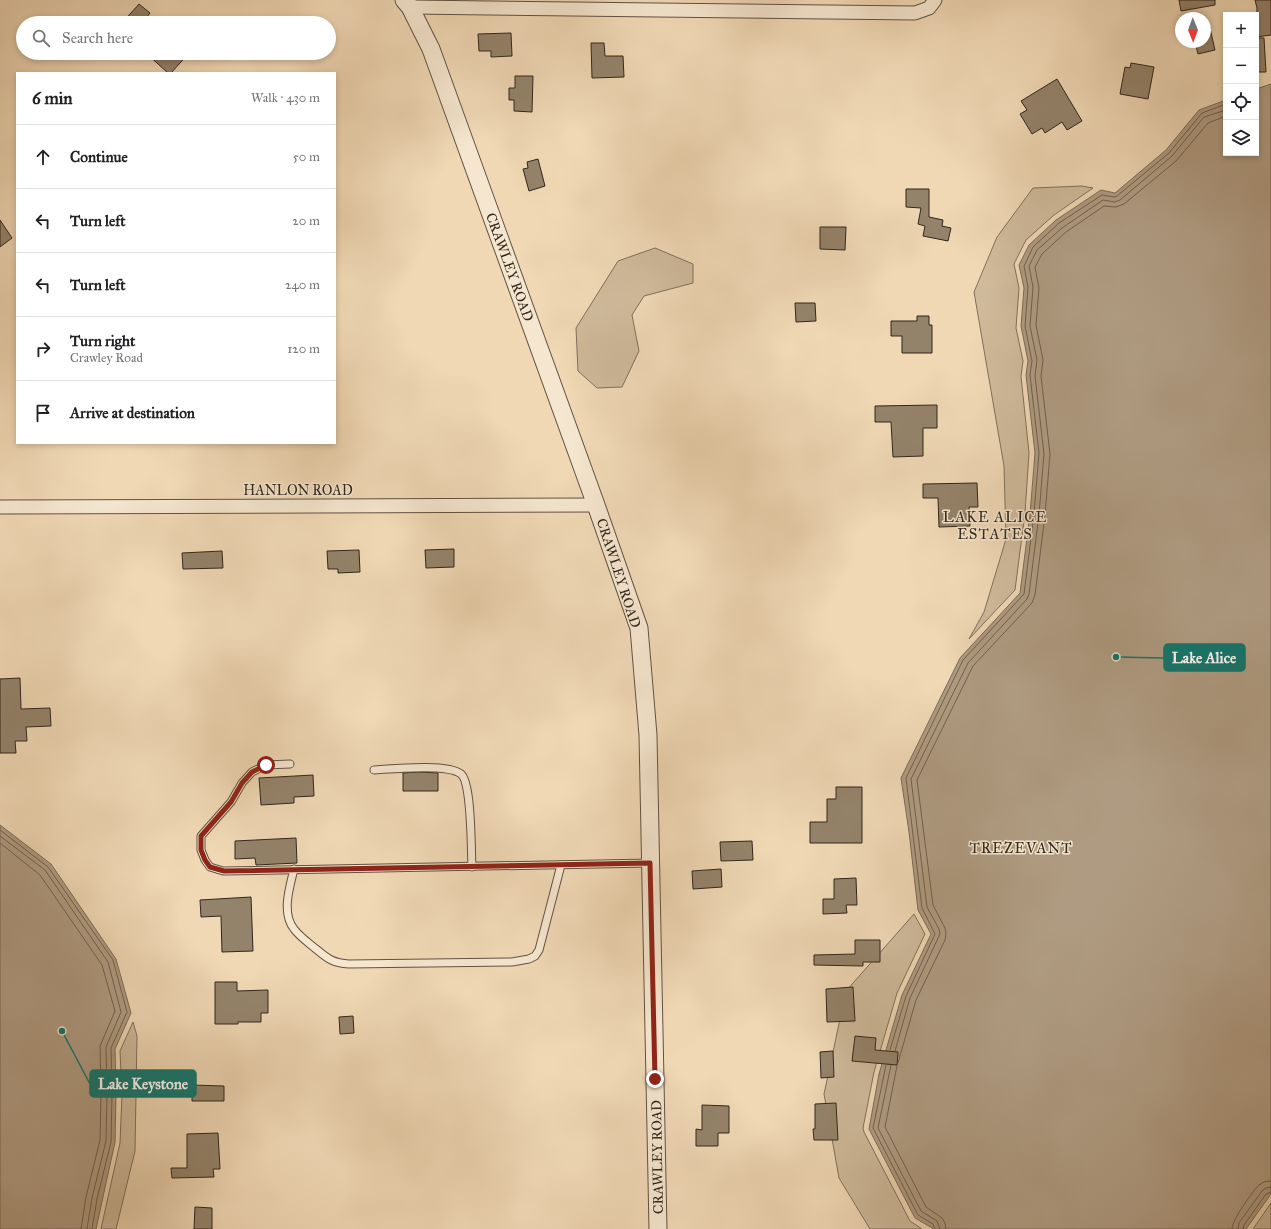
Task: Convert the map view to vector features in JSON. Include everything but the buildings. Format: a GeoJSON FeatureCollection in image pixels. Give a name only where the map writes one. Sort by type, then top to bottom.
{"type":"FeatureCollection","features":[{"type":"Feature","properties":{"kind":"street"},"geometry":{"type":"LineString","coordinates":[[407,4],[915,13],[929,8],[935,0]]}},
{"type":"Feature","properties":{"kind":"street","name":"CRAWLEY ROAD"},"geometry":{"type":"LineString","coordinates":[[407,4],[431,49],[639,628],[648,735],[658,1229]]}},
{"type":"Feature","properties":{"kind":"street","name":"HANLON ROAD"},"geometry":{"type":"LineString","coordinates":[[0,507],[596,505]]}},
{"type":"Feature","properties":{"kind":"lane"},"geometry":{"type":"LineString","coordinates":[[290,764],[266,765],[252,772],[242,783],[231,802],[201,836],[201,850],[210,867],[224,871],[650,863]]}},
{"type":"Feature","properties":{"kind":"lane"},"geometry":{"type":"LineString","coordinates":[[374,770],[441,768],[454,770],[462,775],[466,781],[469,795],[472,867]]}},
{"type":"Feature","properties":{"kind":"lane"},"geometry":{"type":"LineString","coordinates":[[294,869],[289,892],[289,921],[304,940],[330,960],[338,964],[422,964],[512,962],[529,959],[535,956],[539,950],[561,865]]}},
{"type":"Feature","properties":{"kind":"shaded area"},"geometry":{"type":"Polygon","coordinates":[[[1082,186],[1093,188],[1054,215],[1026,240],[1014,264],[1019,288],[1016,328],[1023,361],[1021,376],[1029,453],[1025,513],[1015,590],[969,639],[984,612],[1006,539],[1004,466],[974,292],[997,237],[1033,188],[1082,186]]]}},
{"type":"Feature","properties":{"kind":"shaded area"},"geometry":{"type":"Polygon","coordinates":[[[655,248],[693,264],[693,283],[644,296],[632,315],[639,351],[622,387],[597,388],[578,371],[576,328],[618,261],[655,248]]]}},
{"type":"Feature","properties":{"kind":"shaded area"},"geometry":{"type":"Polygon","coordinates":[[[914,914],[925,934],[897,993],[874,1072],[863,1128],[910,1221],[922,1229],[870,1229],[839,1178],[824,1094],[846,991],[914,914]]]}},
{"type":"Feature","properties":{"kind":"shaded area"},"geometry":{"type":"Polygon","coordinates":[[[133,1022],[137,1036],[135,1151],[116,1229],[101,1229],[120,1143],[122,1095],[120,1051],[133,1022]]]}},
{"type":"Feature","properties":{"kind":"shaded area"},"geometry":{"type":"Polygon","coordinates":[[[1271,1203],[1271,1229],[1253,1229],[1271,1203]]]}},
{"type":"Feature","properties":{"kind":"water"},"geometry":{"type":"Polygon","coordinates":[[[1271,84],[1271,1194],[1246,1229],[934,1229],[915,1218],[869,1129],[879,1074],[902,995],[931,934],[918,910],[901,778],[960,658],[1020,593],[1030,514],[1035,453],[1026,375],[1028,361],[1021,326],[1024,288],[1019,265],[1029,245],[1056,220],[1101,190],[1115,193],[1166,150],[1199,110],[1223,101],[1223,156],[1259,156],[1259,88],[1271,84]]]}},
{"type":"Feature","properties":{"kind":"water"},"geometry":{"type":"Polygon","coordinates":[[[0,825],[51,864],[116,959],[131,1013],[115,1049],[115,1142],[96,1229],[0,1229],[0,825]]]}},
{"type":"Feature","properties":{"kind":"place","name":"Lake Alice"},"geometry":{"type":"Point","coordinates":[1116,657]}},
{"type":"Feature","properties":{"kind":"place","name":"Lake Keystone"},"geometry":{"type":"Point","coordinates":[62,1031]}},
{"type":"Feature","properties":{"kind":"district","name":"LAKE ALICE ESTATES"},"geometry":{"type":"Point","coordinates":[995,526]}},
{"type":"Feature","properties":{"kind":"district","name":"TREZEVANT"},"geometry":{"type":"Point","coordinates":[1021,848]}},
{"type":"Feature","properties":{"kind":"route"},"geometry":{"type":"LineString","coordinates":[[266,765],[252,772],[242,783],[231,802],[201,836],[201,850],[210,867],[224,871],[650,863],[655,1079]]}}]}
